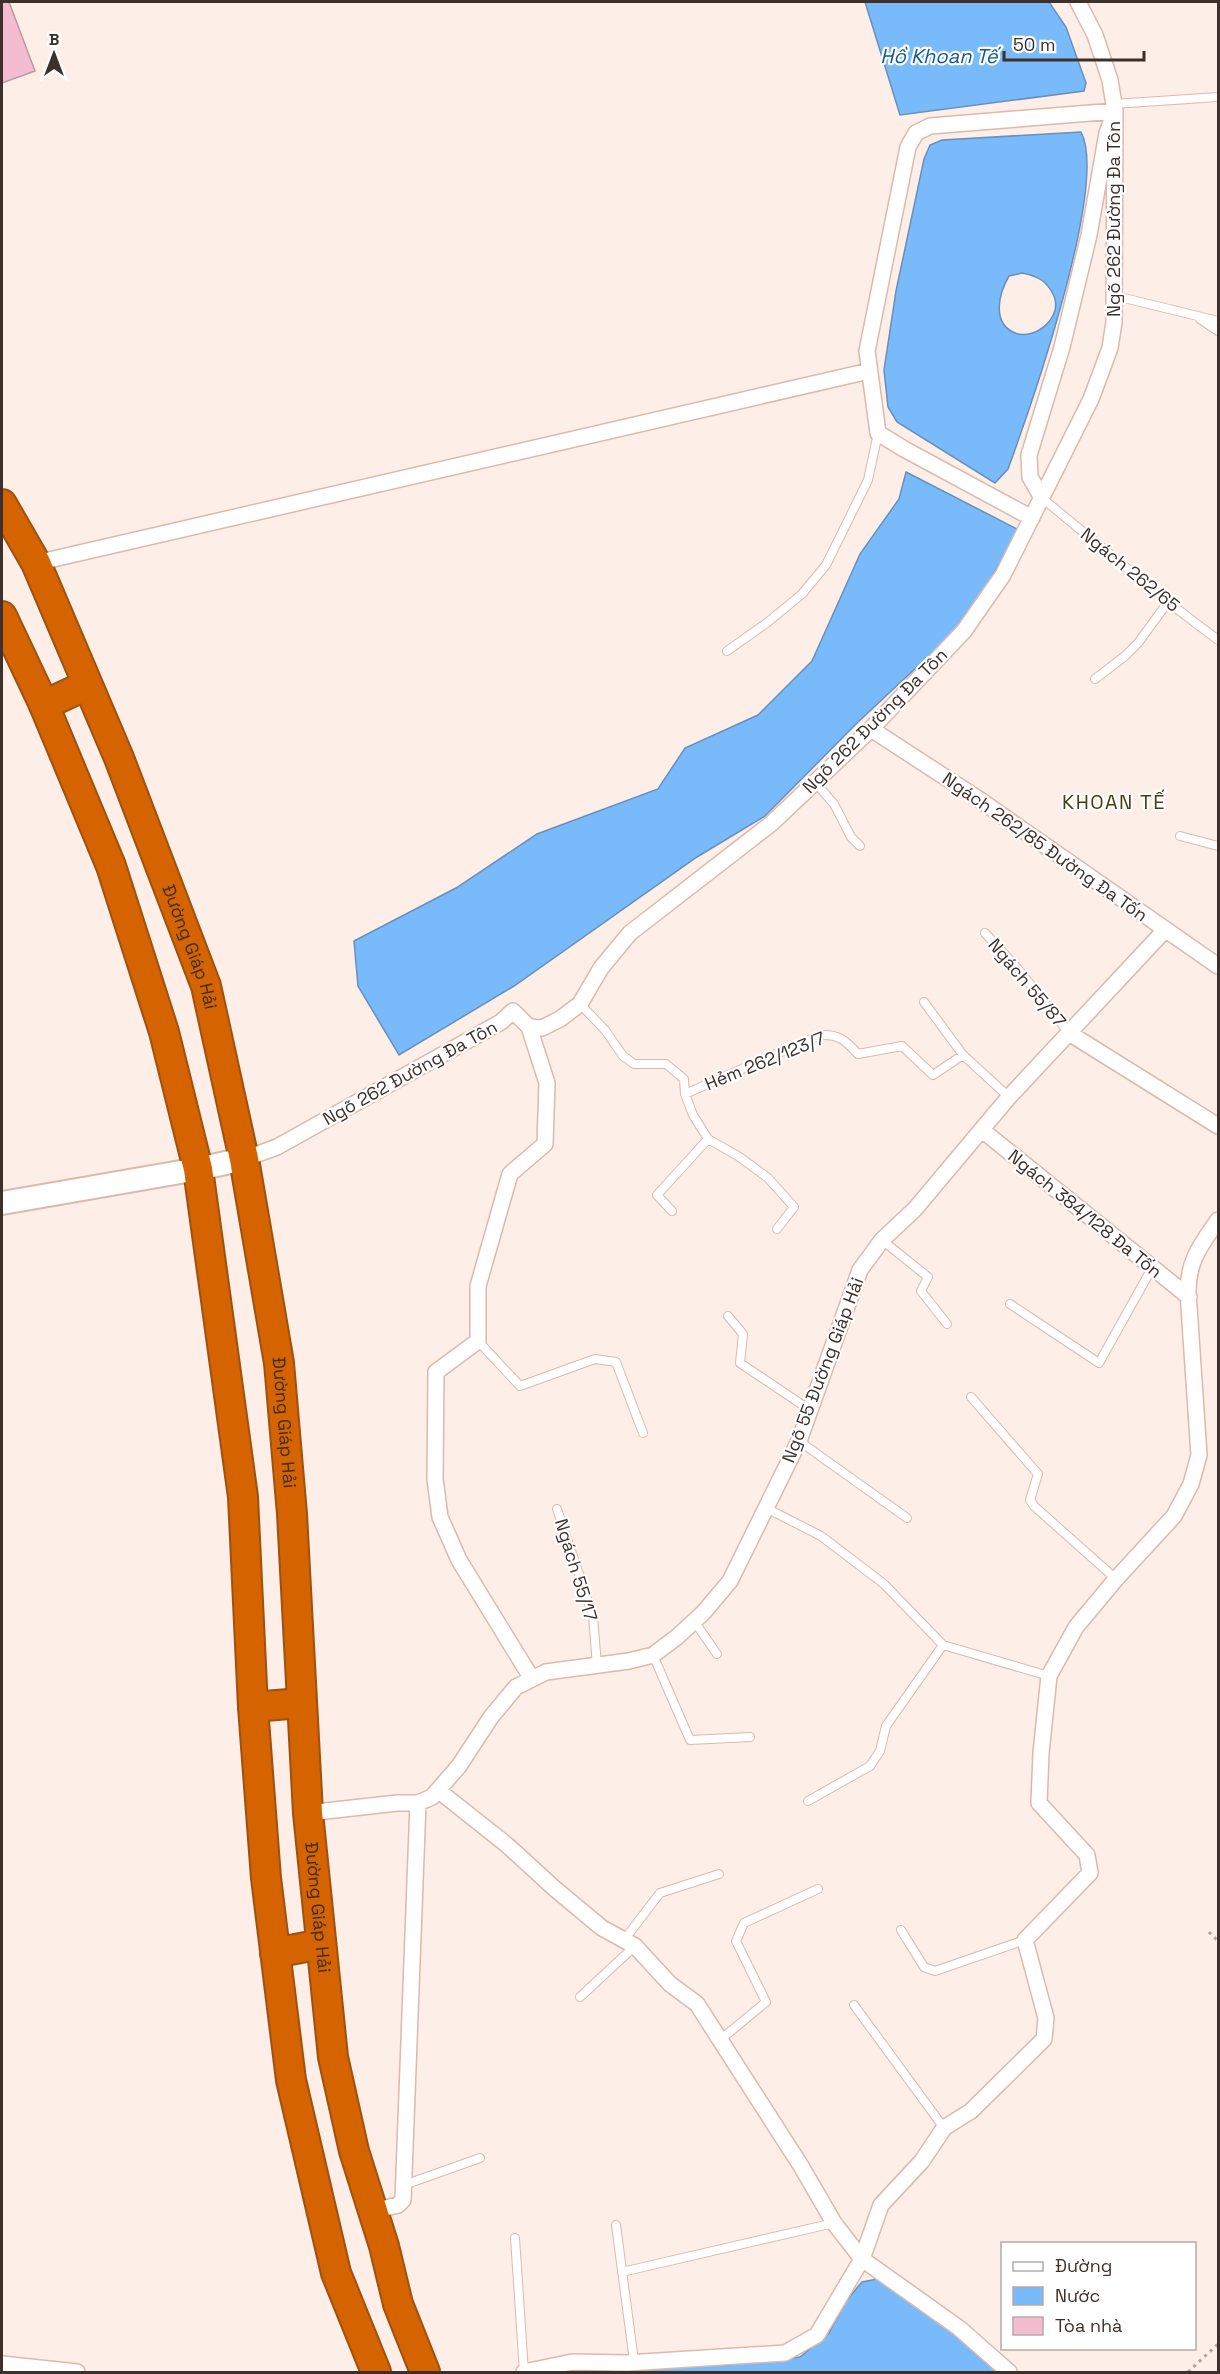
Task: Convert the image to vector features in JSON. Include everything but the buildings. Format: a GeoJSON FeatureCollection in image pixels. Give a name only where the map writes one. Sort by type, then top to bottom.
{"type":"FeatureCollection","features":[{"type":"Feature","properties":{"kind":"highway","name":"Đường Giáp Hải"},"geometry":{"type":"LineString","coordinates":[[2,504],[36,563],[119,758],[206,986],[244,1159],[279,1363],[292,1514],[308,1813],[333,2057],[354,2151],[398,2304],[425,2373]]}},
{"type":"Feature","properties":{"kind":"highway"},"geometry":{"type":"LineString","coordinates":[[2,616],[44,705],[111,866],[164,1032],[198,1169],[243,1497],[253,1707],[266,1878],[291,2080],[336,2273],[376,2373]]}},
{"type":"Feature","properties":{"kind":"highway"},"geometry":{"type":"LineString","coordinates":[[44,705],[87,685]]}},
{"type":"Feature","properties":{"kind":"highway"},"geometry":{"type":"LineString","coordinates":[[253,1707],[301,1703]]}},
{"type":"Feature","properties":{"kind":"highway"},"geometry":{"type":"LineString","coordinates":[[274,1953],[321,1944]]}},
{"type":"Feature","properties":{"kind":"street","name":"Ngõ 262 Đường Đa Tôn"},"geometry":{"type":"LineString","coordinates":[[244,1159],[278,1147],[501,1022],[513,1011],[529,1027],[542,1028],[560,1019],[580,1004],[601,968],[630,933],[772,823],[871,729],[964,631],[1003,575],[1042,498],[1102,373],[1114,322],[1116,296],[1114,107],[1110,80],[1095,35],[1078,2]]}},
{"type":"Feature","properties":{"kind":"street"},"geometry":{"type":"LineString","coordinates":[[1032,518],[878,433],[867,357],[870,333],[908,147],[916,133],[930,126],[1114,107],[1104,144],[1089,235],[1062,347],[1029,456],[1030,477],[1042,498]]}},
{"type":"Feature","properties":{"kind":"street"},"geometry":{"type":"LineString","coordinates":[[36,563],[869,371]]}},
{"type":"Feature","properties":{"kind":"street","name":"Ngách 262/85 Đường Đa Tốn"},"geometry":{"type":"LineString","coordinates":[[871,729],[977,798],[1218,966]]}},
{"type":"Feature","properties":{"kind":"street","name":"Ngõ 55 Đường Giáp Hải"},"geometry":{"type":"LineString","coordinates":[[308,1813],[397,1803],[418,1803],[439,1791],[478,1740],[491,1717],[516,1687],[546,1672],[597,1666],[652,1655],[694,1621],[730,1581],[799,1441],[860,1270],[882,1240],[915,1209],[1009,1097],[1166,930]]}},
{"type":"Feature","properties":{"kind":"street"},"geometry":{"type":"LineString","coordinates":[[529,1027],[547,1083],[545,1144],[510,1174],[478,1286],[478,1341],[436,1372],[435,1479],[440,1517],[459,1560],[532,1679]]}},
{"type":"Feature","properties":{"kind":"street"},"geometry":{"type":"LineString","coordinates":[[1069,1033],[1218,1126]]}},
{"type":"Feature","properties":{"kind":"street","name":"Ngách 384/128 Đa Tốn"},"geometry":{"type":"LineString","coordinates":[[982,1130],[1189,1297]]}},
{"type":"Feature","properties":{"kind":"street"},"geometry":{"type":"LineString","coordinates":[[2,1203],[244,1159]]}},
{"type":"Feature","properties":{"kind":"street"},"geometry":{"type":"LineString","coordinates":[[524,2372],[572,2362],[627,2363],[785,2353],[817,2335],[862,2259],[881,2205],[922,2160],[944,2128],[971,2110],[1044,2039],[1046,2018],[1025,1940],[1090,1873],[1087,1855],[1039,1803],[1041,1753],[1049,1676],[1076,1627],[1174,1516],[1191,1484],[1199,1455],[1189,1297],[1190,1270],[1194,1258],[1218,1220]]}},
{"type":"Feature","properties":{"kind":"street"},"geometry":{"type":"LineString","coordinates":[[439,1791],[507,1845],[602,1928],[630,1943],[670,1984],[697,2004],[801,2166],[834,2223],[862,2259],[959,2328],[1009,2373]]}},
{"type":"Feature","properties":{"kind":"street"},"geometry":{"type":"LineString","coordinates":[[373,2211],[402,2203],[404,2185],[418,1803]]}},
{"type":"Feature","properties":{"kind":"street"},"geometry":{"type":"LineString","coordinates":[[2,2364],[77,2373]]}},
{"type":"Feature","properties":{"kind":"lane"},"geometry":{"type":"LineString","coordinates":[[1114,107],[1218,97]]}},
{"type":"Feature","properties":{"kind":"lane"},"geometry":{"type":"LineString","coordinates":[[1116,296],[1218,321]]}},
{"type":"Feature","properties":{"kind":"lane"},"geometry":{"type":"LineString","coordinates":[[1196,317],[1218,331]]}},
{"type":"Feature","properties":{"kind":"lane"},"geometry":{"type":"LineString","coordinates":[[727,651],[802,594],[826,565],[868,480],[878,433]]}},
{"type":"Feature","properties":{"kind":"lane","name":"Ngách 262/65"},"geometry":{"type":"LineString","coordinates":[[1042,498],[1168,602],[1218,640]]}},
{"type":"Feature","properties":{"kind":"lane"},"geometry":{"type":"LineString","coordinates":[[1095,679],[1138,643],[1168,602]]}},
{"type":"Feature","properties":{"kind":"lane"},"geometry":{"type":"LineString","coordinates":[[814,781],[834,804],[851,837],[860,846]]}},
{"type":"Feature","properties":{"kind":"lane"},"geometry":{"type":"LineString","coordinates":[[1180,836],[1218,846]]}},
{"type":"Feature","properties":{"kind":"lane","name":"Ngách 55/87"},"geometry":{"type":"LineString","coordinates":[[985,933],[1018,969],[1069,1033]]}},
{"type":"Feature","properties":{"kind":"lane"},"geometry":{"type":"LineString","coordinates":[[924,1002],[963,1055],[1009,1097]]}},
{"type":"Feature","properties":{"kind":"lane"},"geometry":{"type":"LineString","coordinates":[[580,1004],[605,1030],[623,1056],[634,1064],[666,1064],[684,1079],[685,1094],[693,1115],[708,1138],[768,1178],[794,1207],[777,1229]]}},
{"type":"Feature","properties":{"kind":"lane","name":"Hẻm 262/123/7"},"geometry":{"type":"LineString","coordinates":[[685,1094],[820,1035],[833,1034],[843,1038],[858,1054],[902,1046],[933,1075],[963,1055]]}},
{"type":"Feature","properties":{"kind":"lane"},"geometry":{"type":"LineString","coordinates":[[672,1211],[657,1195],[708,1138]]}},
{"type":"Feature","properties":{"kind":"lane"},"geometry":{"type":"LineString","coordinates":[[882,1240],[928,1277],[921,1291],[947,1324]]}},
{"type":"Feature","properties":{"kind":"lane"},"geometry":{"type":"LineString","coordinates":[[1010,1304],[1099,1363],[1152,1268]]}},
{"type":"Feature","properties":{"kind":"lane"},"geometry":{"type":"LineString","coordinates":[[728,1317],[743,1334],[740,1363],[810,1410]]}},
{"type":"Feature","properties":{"kind":"lane"},"geometry":{"type":"LineString","coordinates":[[478,1341],[520,1386],[595,1359],[616,1362],[643,1433]]}},
{"type":"Feature","properties":{"kind":"lane"},"geometry":{"type":"LineString","coordinates":[[971,1397],[1038,1474],[1030,1500],[1034,1506],[1116,1579]]}},
{"type":"Feature","properties":{"kind":"lane"},"geometry":{"type":"LineString","coordinates":[[799,1441],[907,1518]]}},
{"type":"Feature","properties":{"kind":"lane"},"geometry":{"type":"LineString","coordinates":[[766,1508],[821,1536],[884,1584],[943,1645],[1049,1676]]}},
{"type":"Feature","properties":{"kind":"lane","name":"Ngách 55/17"},"geometry":{"type":"LineString","coordinates":[[557,1509],[592,1616],[597,1666]]}},
{"type":"Feature","properties":{"kind":"lane"},"geometry":{"type":"LineString","coordinates":[[694,1621],[717,1654]]}},
{"type":"Feature","properties":{"kind":"lane"},"geometry":{"type":"LineString","coordinates":[[808,1801],[870,1766],[880,1751],[886,1726],[943,1645]]}},
{"type":"Feature","properties":{"kind":"lane"},"geometry":{"type":"LineString","coordinates":[[652,1655],[690,1740],[750,1737]]}},
{"type":"Feature","properties":{"kind":"lane"},"geometry":{"type":"LineString","coordinates":[[580,1997],[630,1943],[660,1893],[719,1874]]}},
{"type":"Feature","properties":{"kind":"lane"},"geometry":{"type":"LineString","coordinates":[[720,2040],[766,2002],[736,1941],[744,1923],[818,1889]]}},
{"type":"Feature","properties":{"kind":"lane"},"geometry":{"type":"LineString","coordinates":[[901,1930],[924,1967],[935,1971],[1025,1940]]}},
{"type":"Feature","properties":{"kind":"lane"},"geometry":{"type":"LineString","coordinates":[[854,2005],[944,2128]]}},
{"type":"Feature","properties":{"kind":"lane"},"geometry":{"type":"LineString","coordinates":[[404,2185],[480,2158]]}},
{"type":"Feature","properties":{"kind":"lane"},"geometry":{"type":"LineString","coordinates":[[622,2272],[834,2223]]}},
{"type":"Feature","properties":{"kind":"lane"},"geometry":{"type":"LineString","coordinates":[[616,2225],[634,2361]]}},
{"type":"Feature","properties":{"kind":"lane"},"geometry":{"type":"LineString","coordinates":[[515,2238],[524,2372]]}},
{"type":"Feature","properties":{"kind":"path"},"geometry":{"type":"LineString","coordinates":[[1209,1932],[1218,1941]]}},
{"type":"Feature","properties":{"kind":"path"},"geometry":{"type":"LineString","coordinates":[[1188,2373],[1218,2344]]}},
{"type":"Feature","properties":{"kind":"water","name":"Hồ Khoan Tế"},"geometry":{"type":"Polygon","coordinates":[[[865,2],[1049,2],[1066,27],[1086,83],[1084,91],[900,115],[865,2]]]}},
{"type":"Feature","properties":{"kind":"water"},"geometry":{"type":"Polygon","coordinates":[[[1081,132],[1087,159],[1084,198],[1076,246],[1063,298],[1033,398],[1008,469],[995,483],[897,422],[888,407],[884,370],[896,291],[924,159],[930,145],[942,140],[1081,132]],[[1028,274],[1009,276],[1002,291],[999,307],[1000,315],[1007,328],[1023,335],[1031,334],[1045,325],[1055,312],[1056,304],[1054,296],[1045,283],[1028,274]]]}},
{"type":"Feature","properties":{"kind":"water"},"geometry":{"type":"Polygon","coordinates":[[[906,472],[1019,530],[966,621],[857,723],[765,816],[697,857],[514,986],[399,1055],[358,986],[354,941],[456,888],[537,834],[658,789],[685,748],[758,715],[812,661],[860,554],[899,499],[906,472]]]}},
{"type":"Feature","properties":{"kind":"water"},"geometry":{"type":"Polygon","coordinates":[[[877,2279],[942,2322],[1001,2372],[588,2372],[611,2364],[725,2365],[800,2357],[829,2333],[846,2301],[862,2282],[877,2279]]]}},
{"type":"Feature","properties":{"kind":"district","name":"KHOAN TẾ"},"geometry":{"type":"Point","coordinates":[1114,802]}}]}
